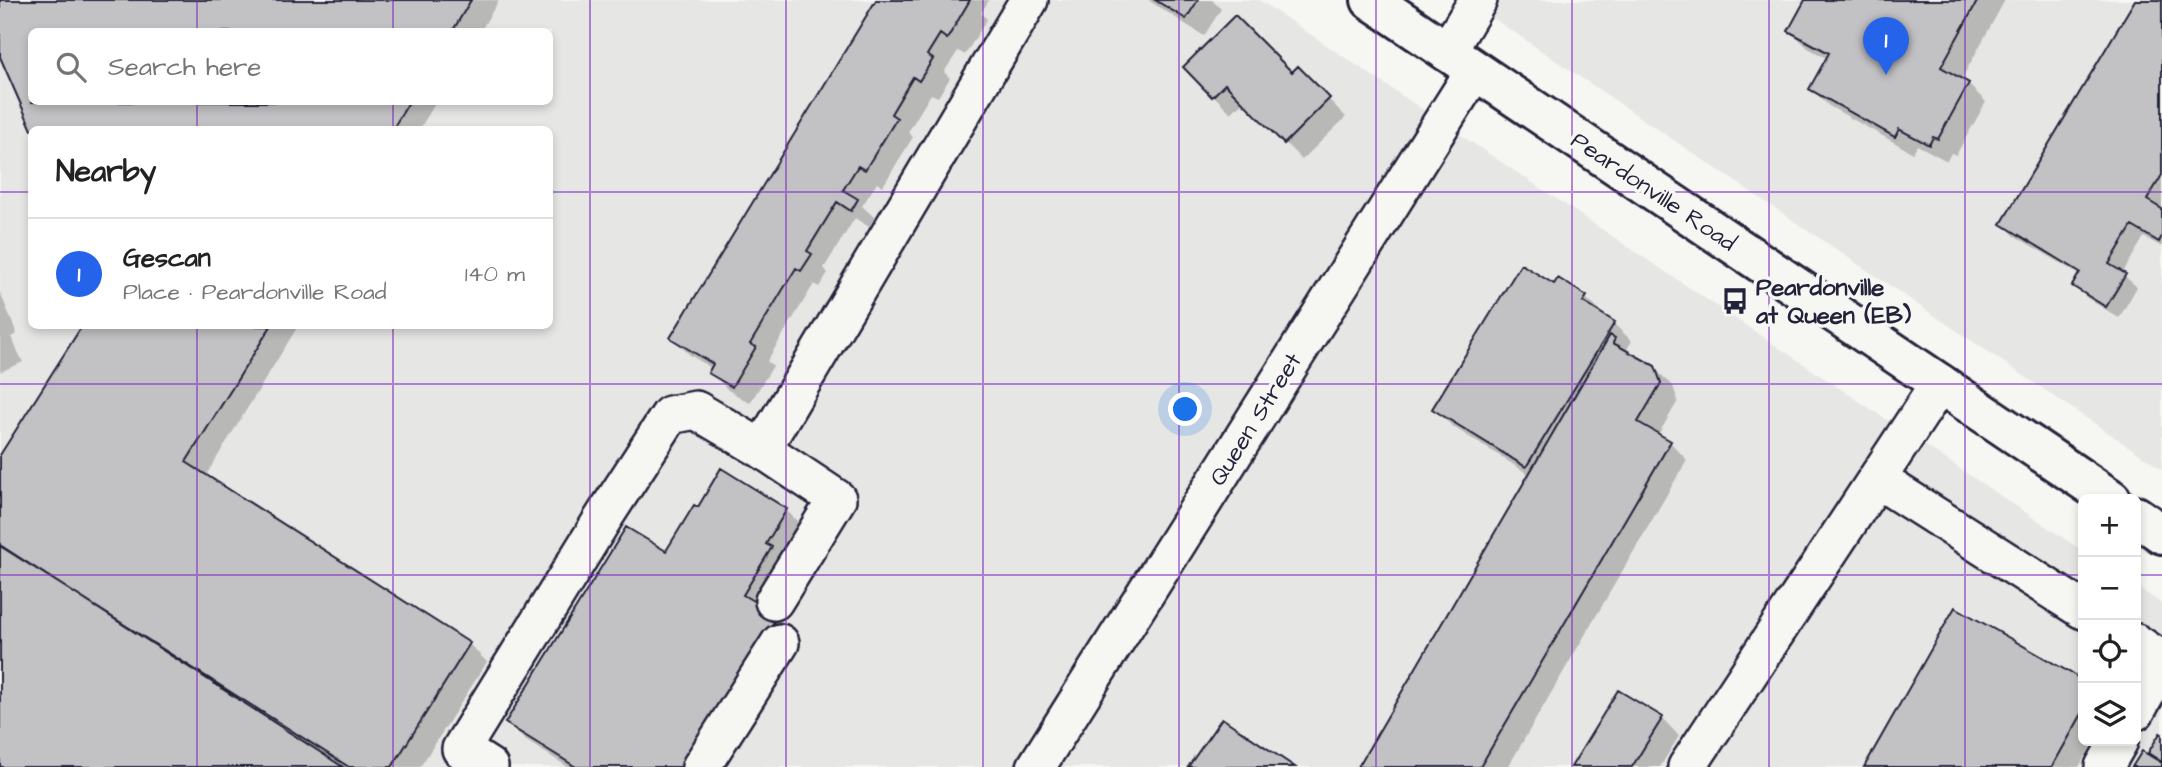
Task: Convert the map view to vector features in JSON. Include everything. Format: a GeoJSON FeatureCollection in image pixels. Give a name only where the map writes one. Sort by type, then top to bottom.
{"type":"FeatureCollection","features":[{"type":"Feature","properties":{"kind":"main road","name":"Peardonville Road"},"geometry":{"type":"LineString","coordinates":[[1371,0],[2104,494]]}},
{"type":"Feature","properties":{"kind":"main road"},"geometry":{"type":"LineString","coordinates":[[2141,519],[2162,534]]}},
{"type":"Feature","properties":{"kind":"street"},"geometry":{"type":"LineString","coordinates":[[762,449],[1029,0]]}},
{"type":"Feature","properties":{"kind":"street","name":"Queen Street"},"geometry":{"type":"LineString","coordinates":[[1036,767],[1461,61],[1478,0]]}},
{"type":"Feature","properties":{"kind":"street"},"geometry":{"type":"LineString","coordinates":[[1687,767],[1940,383]]}},
{"type":"Feature","properties":{"kind":"street"},"geometry":{"type":"LineString","coordinates":[[489,767],[461,749],[670,415],[696,410],[762,449],[837,499],[774,601]]}},
{"type":"Feature","properties":{"kind":"street"},"geometry":{"type":"LineString","coordinates":[[1877,479],[2078,607]]}},
{"type":"Feature","properties":{"kind":"street"},"geometry":{"type":"LineString","coordinates":[[701,767],[780,643]]}},
{"type":"Feature","properties":{"kind":"street"},"geometry":{"type":"LineString","coordinates":[[2141,646],[2162,660]]}},
{"type":"Feature","properties":{"kind":"street"},"geometry":{"type":"LineString","coordinates":[[2141,702],[2162,665]]}},
{"type":"Feature","properties":{"kind":"street"},"geometry":{"type":"LineString","coordinates":[[2104,767],[2116,746]]}},
{"type":"Feature","properties":{"kind":"shaded area"},"geometry":{"type":"Polygon","coordinates":[[[0,0],[1259,0],[2078,548],[2078,746],[2141,746],[2141,589],[2162,604],[2162,767],[0,767],[0,0]]]}},
{"type":"Feature","properties":{"kind":"shaded area"},"geometry":{"type":"Polygon","coordinates":[[[1466,0],[2162,0],[2162,469],[1466,0]]]}},
{"type":"Feature","properties":{"kind":"building"},"geometry":{"type":"Polygon","coordinates":[[[0,0],[471,0],[454,28],[28,28],[28,105],[407,105],[394,126],[30,126],[0,57],[0,0]]]}},
{"type":"Feature","properties":{"kind":"building"},"geometry":{"type":"Polygon","coordinates":[[[876,0],[970,0],[947,39],[940,34],[927,55],[933,59],[919,81],[913,77],[891,114],[897,118],[865,170],[858,166],[843,190],[858,199],[851,211],[837,202],[807,251],[812,254],[801,271],[796,268],[750,344],[756,347],[732,387],[708,373],[713,364],[670,338],[876,0]]]}},
{"type":"Feature","properties":{"kind":"building"},"geometry":{"type":"Polygon","coordinates":[[[1155,0],[1198,0],[1186,19],[1155,0]]]}},
{"type":"Feature","properties":{"kind":"building"},"geometry":{"type":"Polygon","coordinates":[[[1805,0],[1978,0],[1941,67],[1969,83],[1938,139],[1933,137],[1929,145],[1899,129],[1895,137],[1809,89],[1829,53],[1788,31],[1805,0]]]}},
{"type":"Feature","properties":{"kind":"building"},"geometry":{"type":"Polygon","coordinates":[[[2135,0],[2162,0],[2162,175],[2147,200],[2162,209],[2162,236],[2159,242],[2132,226],[2109,264],[2126,274],[2106,307],[2072,286],[2080,272],[2001,224],[2135,0]]]}},
{"type":"Feature","properties":{"kind":"building"},"geometry":{"type":"Polygon","coordinates":[[[1235,15],[1292,72],[1298,66],[1330,98],[1284,144],[1225,84],[1212,97],[1183,67],[1235,15]]]}},
{"type":"Feature","properties":{"kind":"building"},"geometry":{"type":"Polygon","coordinates":[[[1521,264],[1554,284],[1558,278],[1587,296],[1583,302],[1615,322],[1526,467],[1432,409],[1521,264]]]}},
{"type":"Feature","properties":{"kind":"building"},"geometry":{"type":"Polygon","coordinates":[[[80,329],[269,329],[186,462],[470,643],[392,767],[349,767],[0,546],[0,455],[80,329]]]}},
{"type":"Feature","properties":{"kind":"building"},"geometry":{"type":"Polygon","coordinates":[[[1610,335],[1615,338],[1613,343],[1655,366],[1661,383],[1638,422],[1671,441],[1480,767],[1358,767],[1610,335]]]}},
{"type":"Feature","properties":{"kind":"building"},"geometry":{"type":"Polygon","coordinates":[[[721,468],[787,509],[766,544],[772,547],[743,595],[778,615],[685,767],[576,767],[505,723],[626,527],[666,551],[694,505],[698,507],[721,468]]]}},
{"type":"Feature","properties":{"kind":"building"},"geometry":{"type":"Polygon","coordinates":[[[0,545],[343,767],[0,767],[0,545]]]}},
{"type":"Feature","properties":{"kind":"building"},"geometry":{"type":"Polygon","coordinates":[[[1955,607],[2078,677],[2078,721],[2052,767],[1864,767],[1955,607]]]}},
{"type":"Feature","properties":{"kind":"building"},"geometry":{"type":"Polygon","coordinates":[[[1618,690],[1663,717],[1632,767],[1571,767],[1618,690]]]}},
{"type":"Feature","properties":{"kind":"building"},"geometry":{"type":"Polygon","coordinates":[[[1222,718],[1295,767],[1188,767],[1222,718]]]}},
{"type":"Feature","properties":{"kind":"building"},"geometry":{"type":"Polygon","coordinates":[[[2160,733],[2162,734],[2162,762],[2148,753],[2160,733]]]}},
{"type":"Feature","properties":{"kind":"building"},"geometry":{"type":"Polygon","coordinates":[[[2142,751],[2162,763],[2162,767],[2132,767],[2142,751]]]}},
{"type":"Feature","properties":{"kind":"place","name":"Gescan"},"geometry":{"type":"Point","coordinates":[1886,75]}},
{"type":"Feature","properties":{"kind":"place","name":"Peardonville at Queen (EB)"},"geometry":{"type":"Point","coordinates":[1735,301]}}]}
